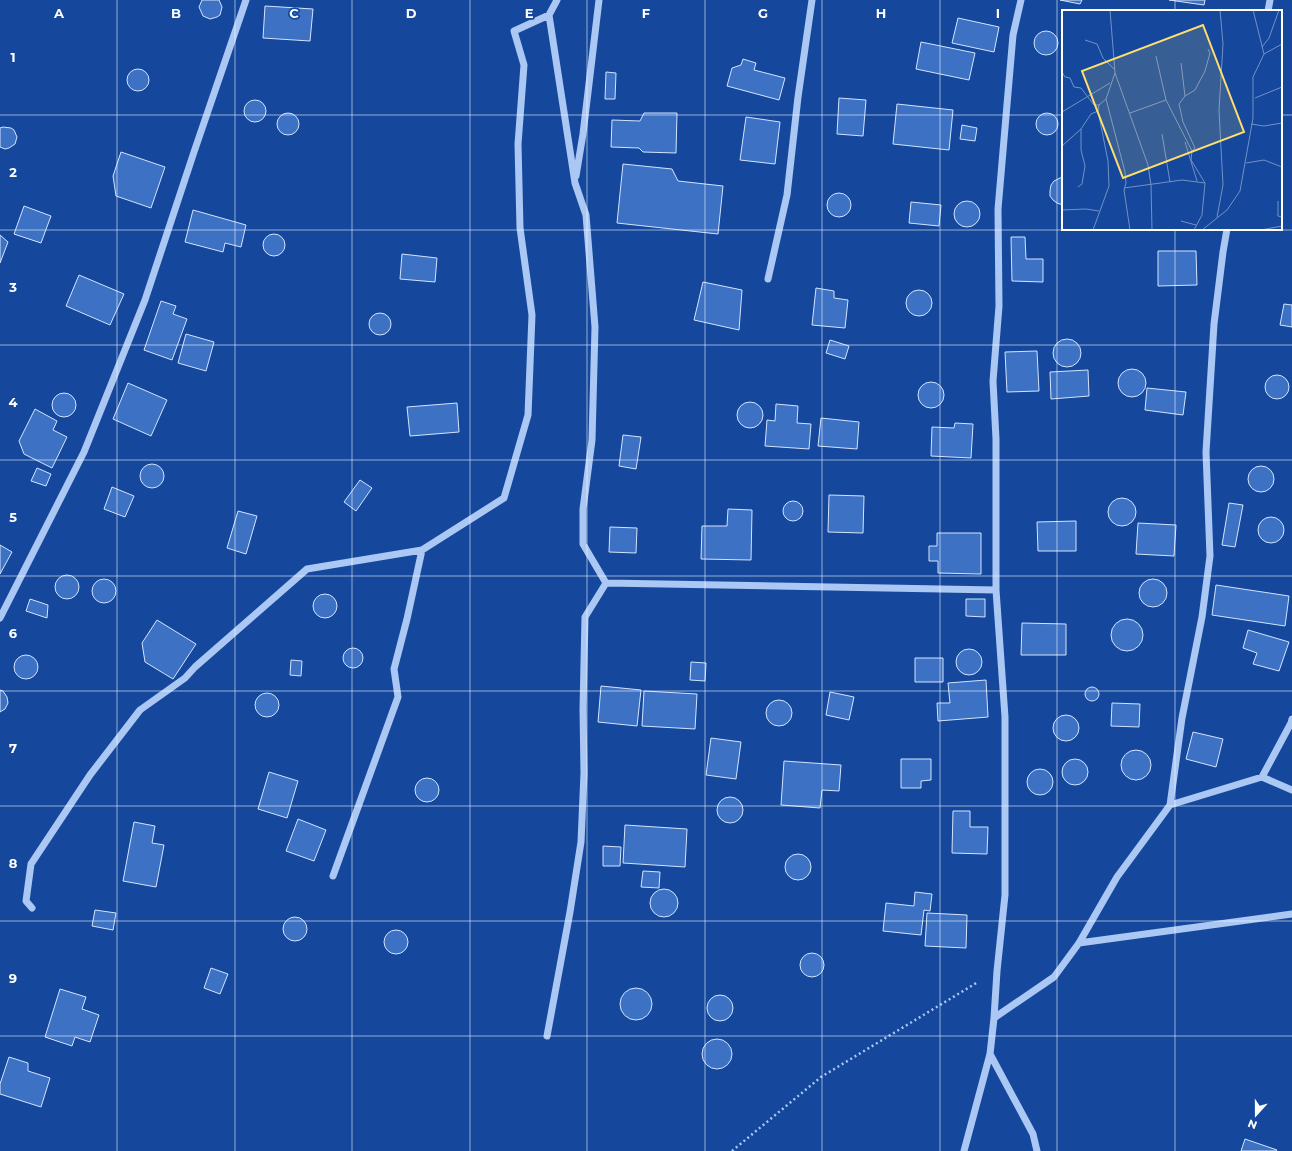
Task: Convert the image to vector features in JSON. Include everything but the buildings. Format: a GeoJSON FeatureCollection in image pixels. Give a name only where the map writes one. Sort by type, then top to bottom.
{"type":"FeatureCollection","features":[{"type":"Feature","properties":{"kind":"street"},"geometry":{"type":"LineString","coordinates":[[0,618],[84,452],[145,300],[246,0]]}},
{"type":"Feature","properties":{"kind":"street"},"geometry":{"type":"LineString","coordinates":[[557,0],[549,15],[575,183],[586,215],[595,327],[592,440],[583,509],[583,544],[606,583]]}},
{"type":"Feature","properties":{"kind":"street"},"geometry":{"type":"LineString","coordinates":[[575,183],[583,134],[599,0]]}},
{"type":"Feature","properties":{"kind":"street"},"geometry":{"type":"LineString","coordinates":[[768,279],[788,195],[798,97],[812,0]]}},
{"type":"Feature","properties":{"kind":"street"},"geometry":{"type":"LineString","coordinates":[[964,1151],[990,1054],[1005,895],[1005,717],[996,590],[996,439],[993,381],[999,306],[998,209],[1013,35],[1021,0]]}},
{"type":"Feature","properties":{"kind":"street"},"geometry":{"type":"LineString","coordinates":[[1268,10],[1270,0]]}},
{"type":"Feature","properties":{"kind":"street"},"geometry":{"type":"LineString","coordinates":[[32,908],[26,901],[31,864],[90,775],[140,710],[185,678],[248,620],[307,569],[422,550],[504,498],[528,416],[532,315],[520,228],[518,144],[524,65],[514,31],[549,15]]}},
{"type":"Feature","properties":{"kind":"street"},"geometry":{"type":"LineString","coordinates":[[994,1018],[1054,977],[1079,943],[1117,877],[1170,805],[1182,718],[1202,617],[1210,556],[1206,452],[1214,324],[1227,230]]}},
{"type":"Feature","properties":{"kind":"street"},"geometry":{"type":"LineString","coordinates":[[333,876],[398,697],[394,669],[422,550]]}},
{"type":"Feature","properties":{"kind":"street"},"geometry":{"type":"LineString","coordinates":[[606,583],[996,590]]}},
{"type":"Feature","properties":{"kind":"street"},"geometry":{"type":"LineString","coordinates":[[547,1036],[570,912],[581,842],[584,774],[583,709],[585,617],[606,583]]}},
{"type":"Feature","properties":{"kind":"street"},"geometry":{"type":"LineString","coordinates":[[1262,776],[1292,722]]}},
{"type":"Feature","properties":{"kind":"street"},"geometry":{"type":"LineString","coordinates":[[1170,805],[1262,776],[1292,790]]}},
{"type":"Feature","properties":{"kind":"street"},"geometry":{"type":"LineString","coordinates":[[1079,943],[1292,914]]}},
{"type":"Feature","properties":{"kind":"street"},"geometry":{"type":"LineString","coordinates":[[990,1054],[1033,1134],[1038,1151]]}},
{"type":"Feature","properties":{"kind":"path"},"geometry":{"type":"LineString","coordinates":[[732,1151],[821,1077],[997,971]]}}]}
